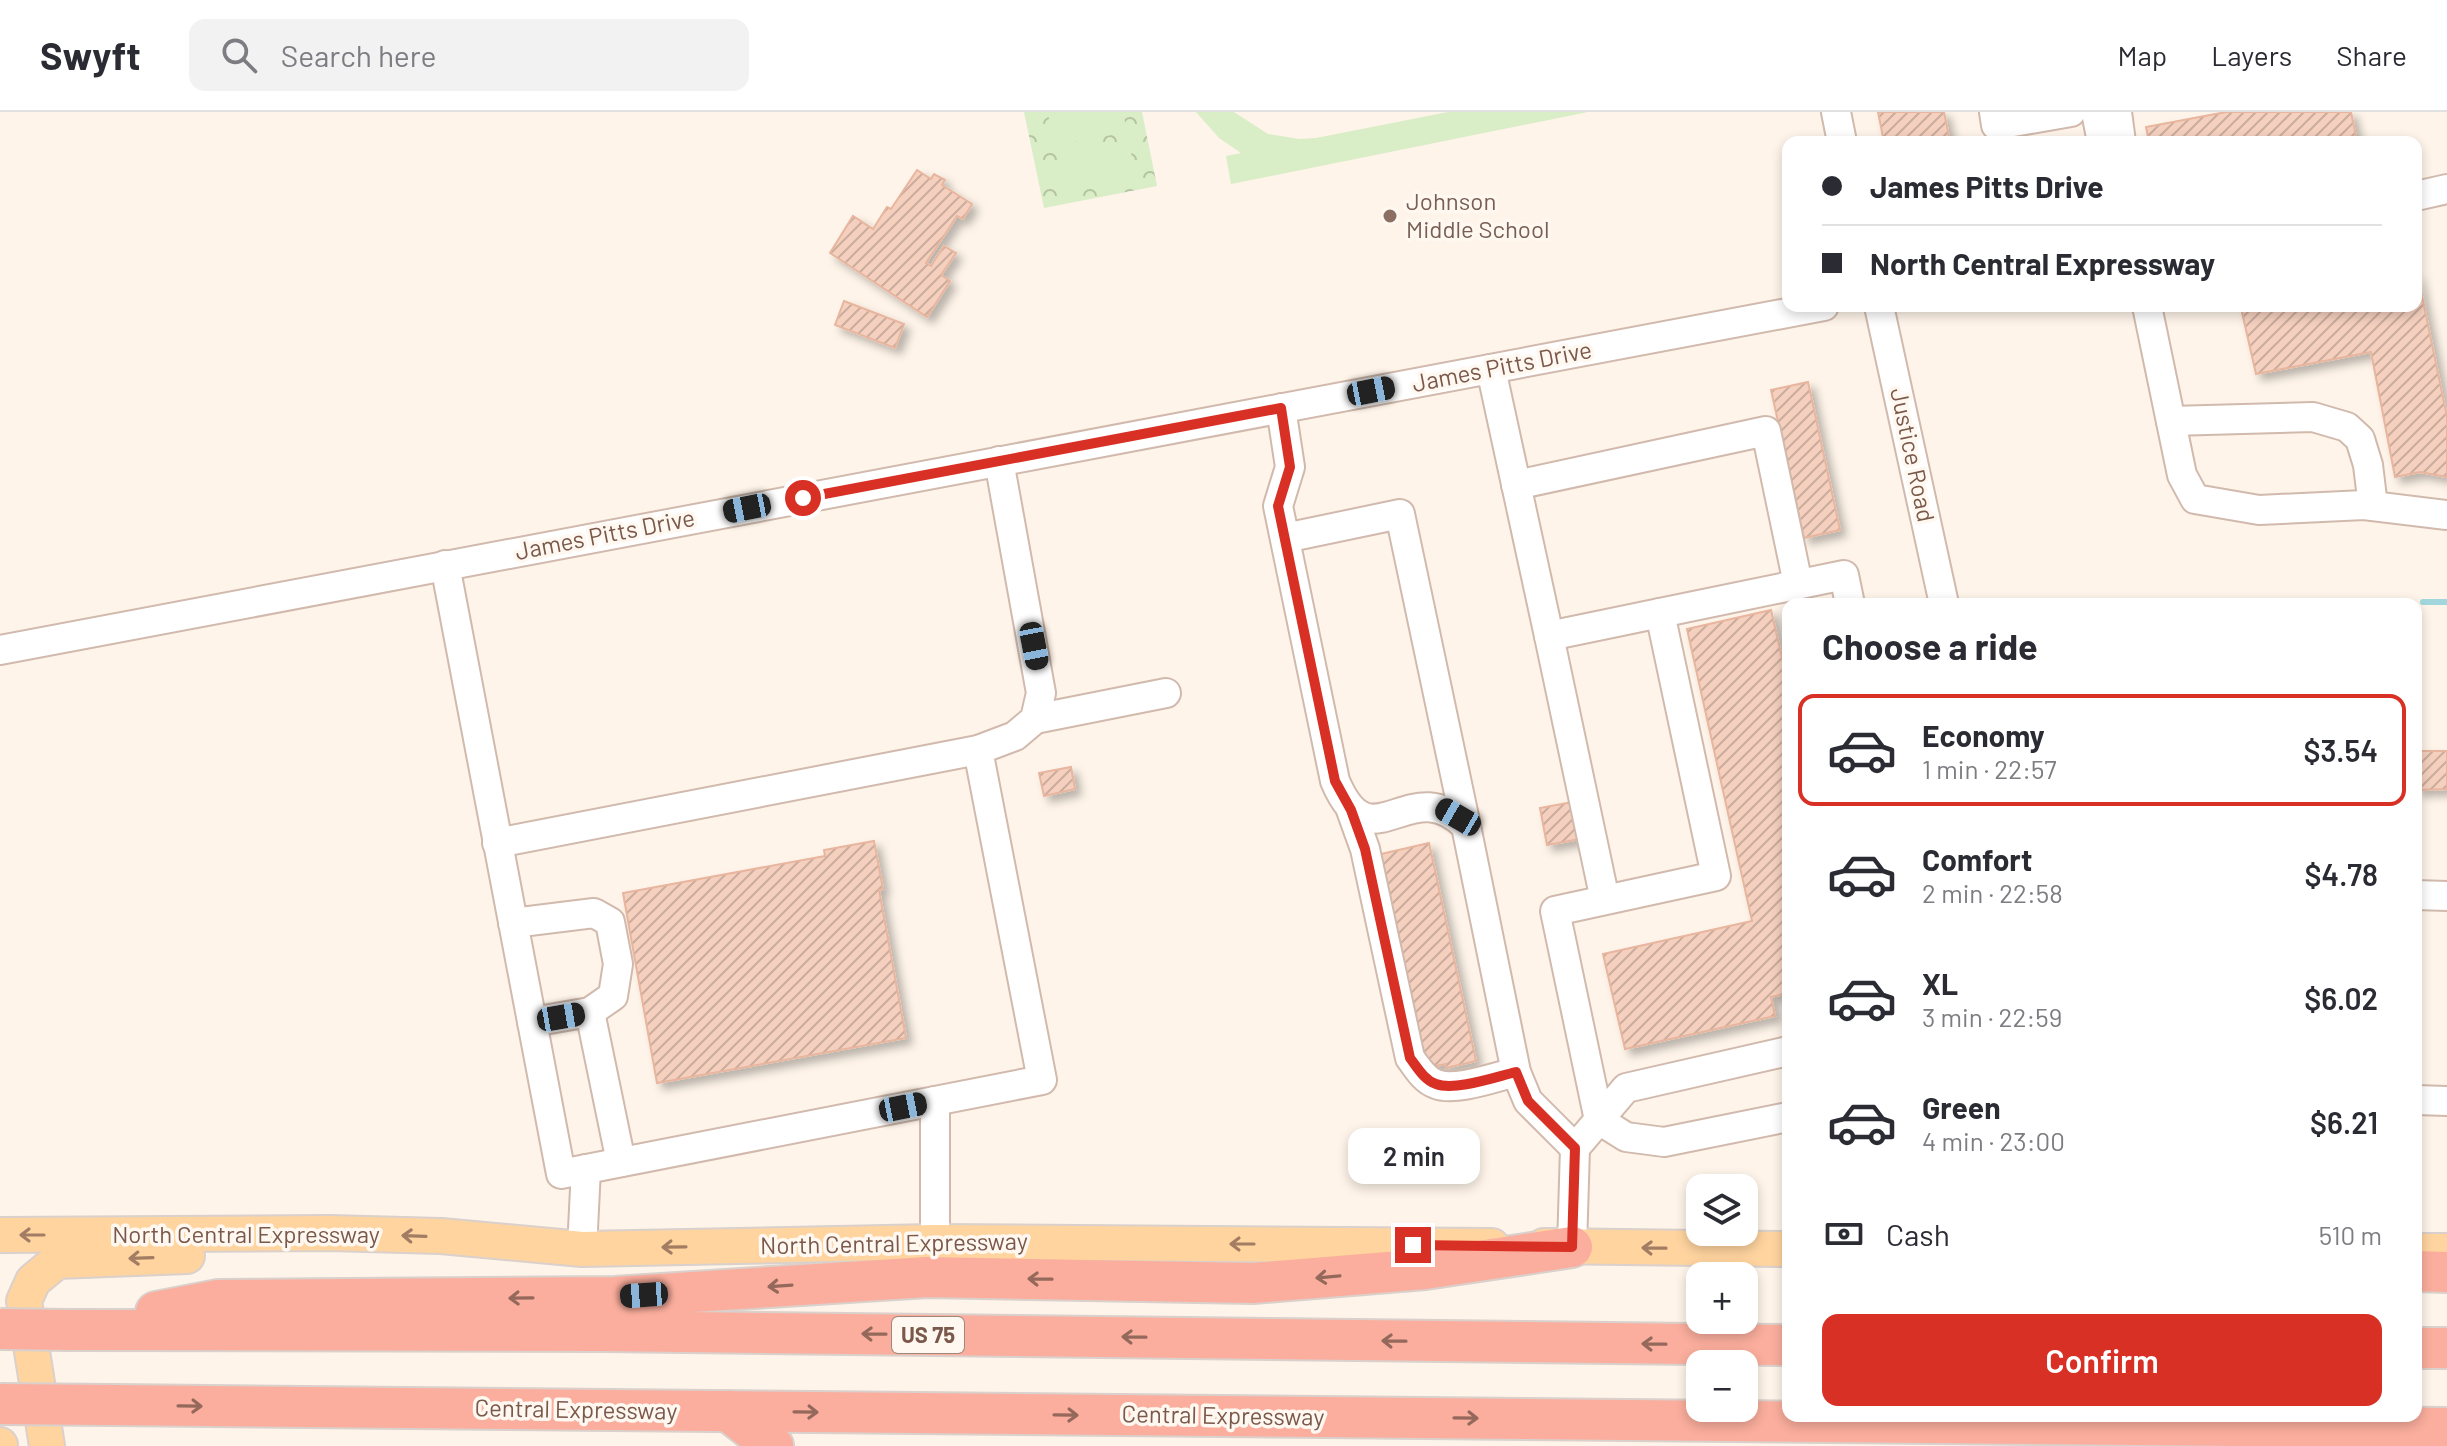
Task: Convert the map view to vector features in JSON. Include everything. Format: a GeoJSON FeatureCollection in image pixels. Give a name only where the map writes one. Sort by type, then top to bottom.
{"type":"FeatureCollection","features":[{"type":"Feature","properties":{"kind":"highway"},"geometry":{"type":"LineString","coordinates":[[69,1330],[218,1300],[615,1297],[927,1277],[1253,1283],[1425,1269],[1572,1247]]}},
{"type":"Feature","properties":{"kind":"highway"},"geometry":{"type":"LineString","coordinates":[[2422,1271],[2447,1272]]}},
{"type":"Feature","properties":{"kind":"highway","name":"US 75"},"geometry":{"type":"LineString","coordinates":[[0,1329],[587,1331],[1782,1345]]}},
{"type":"Feature","properties":{"kind":"highway"},"geometry":{"type":"LineString","coordinates":[[2422,1348],[2447,1348]]}},
{"type":"Feature","properties":{"kind":"highway","name":"Central Expressway"},"geometry":{"type":"LineString","coordinates":[[0,1404],[1782,1421]]}},
{"type":"Feature","properties":{"kind":"highway"},"geometry":{"type":"LineString","coordinates":[[728,1411],[773,1446]]}},
{"type":"Feature","properties":{"kind":"highway","name":"Central Expressway"},"geometry":{"type":"LineString","coordinates":[[1840,1422],[2447,1428]]}},
{"type":"Feature","properties":{"kind":"main road","name":"North Central Expressway"},"geometry":{"type":"LineString","coordinates":[[0,1235],[329,1233],[441,1236],[582,1249],[935,1242],[1782,1249]]}},
{"type":"Feature","properties":{"kind":"main road"},"geometry":{"type":"LineString","coordinates":[[47,1446],[24,1301],[33,1281],[57,1261],[212,1255],[329,1233]]}},
{"type":"Feature","properties":{"kind":"main road"},"geometry":{"type":"LineString","coordinates":[[2422,1251],[2447,1251]]}},
{"type":"Feature","properties":{"kind":"street"},"geometry":{"type":"LineString","coordinates":[[1836,112],[1841,136]]}},
{"type":"Feature","properties":{"kind":"street"},"geometry":{"type":"LineString","coordinates":[[1994,112],[1996,125],[2071,112]]}},
{"type":"Feature","properties":{"kind":"street"},"geometry":{"type":"LineString","coordinates":[[2096,112],[2101,136]]}},
{"type":"Feature","properties":{"kind":"street"},"geometry":{"type":"LineString","coordinates":[[2117,112],[2120,136]]}},
{"type":"Feature","properties":{"kind":"street"},"geometry":{"type":"LineString","coordinates":[[2422,195],[2447,189]]}},
{"type":"Feature","properties":{"kind":"street","name":"James Pitts Drive"},"geometry":{"type":"LineString","coordinates":[[0,650],[1792,312]]}},
{"type":"Feature","properties":{"kind":"street","name":"Justice Road"},"geometry":{"type":"LineString","coordinates":[[1880,312],[1943,598]]}},
{"type":"Feature","properties":{"kind":"street"},"geometry":{"type":"LineString","coordinates":[[2148,312],[2182,475],[2195,499],[2259,510],[2373,506],[2447,515]]}},
{"type":"Feature","properties":{"kind":"street"},"geometry":{"type":"LineString","coordinates":[[1491,369],[1605,900]]}},
{"type":"Feature","properties":{"kind":"street"},"geometry":{"type":"LineString","coordinates":[[1281,408],[1290,467],[1278,506],[1335,781],[1351,810],[1365,849],[1410,1058],[1434,1084],[1451,1087],[1516,1072]]}},
{"type":"Feature","properties":{"kind":"street"},"geometry":{"type":"LineString","coordinates":[[2171,421],[2313,417],[2347,427],[2360,439],[2368,465],[2373,506]]}},
{"type":"Feature","properties":{"kind":"street"},"geometry":{"type":"LineString","coordinates":[[1516,485],[1766,431],[1798,584]]}},
{"type":"Feature","properties":{"kind":"street"},"geometry":{"type":"LineString","coordinates":[[999,461],[1040,677],[1041,693],[1035,719]]}},
{"type":"Feature","properties":{"kind":"street"},"geometry":{"type":"LineString","coordinates":[[1285,538],[1400,514],[1516,1072],[1528,1101],[1575,1148]]}},
{"type":"Feature","properties":{"kind":"street"},"geometry":{"type":"LineString","coordinates":[[445,565],[561,1174],[1042,1080],[978,750]]}},
{"type":"Feature","properties":{"kind":"street"},"geometry":{"type":"LineString","coordinates":[[1549,636],[1844,575],[1849,598]]}},
{"type":"Feature","properties":{"kind":"street"},"geometry":{"type":"LineString","coordinates":[[1660,613],[1716,876],[1555,911],[1599,1120],[1626,1137],[1664,1142],[1782,1118]]}},
{"type":"Feature","properties":{"kind":"street"},"geometry":{"type":"LineString","coordinates":[[497,843],[978,750],[1015,736],[1035,719],[1166,693]]}},
{"type":"Feature","properties":{"kind":"street"},"geometry":{"type":"LineString","coordinates":[[1351,810],[1362,819],[1371,821],[1411,808],[1443,809],[1466,826]]}},
{"type":"Feature","properties":{"kind":"street"},"geometry":{"type":"LineString","coordinates":[[2422,895],[2447,896]]}},
{"type":"Feature","properties":{"kind":"street"},"geometry":{"type":"LineString","coordinates":[[513,923],[594,913],[610,922],[618,964],[613,996],[590,1012],[532,1022]]}},
{"type":"Feature","properties":{"kind":"street"},"geometry":{"type":"LineString","coordinates":[[590,1012],[621,1162]]}},
{"type":"Feature","properties":{"kind":"street"},"geometry":{"type":"LineString","coordinates":[[1572,1247],[1575,1148],[1626,1088],[1782,1052]]}},
{"type":"Feature","properties":{"kind":"street"},"geometry":{"type":"LineString","coordinates":[[2422,1100],[2447,1101]]}},
{"type":"Feature","properties":{"kind":"street"},"geometry":{"type":"LineString","coordinates":[[935,1101],[935,1242]]}},
{"type":"Feature","properties":{"kind":"street"},"geometry":{"type":"LineString","coordinates":[[582,1249],[586,1169]]}},
{"type":"Feature","properties":{"kind":"green space"},"geometry":{"type":"Polygon","coordinates":[[[1024,112],[1142,112],[1157,186],[1044,208],[1024,112]]]}},
{"type":"Feature","properties":{"kind":"green space"},"geometry":{"type":"Polygon","coordinates":[[[1123,112],[1127,132],[1054,146],[1048,113],[1123,112]]]}},
{"type":"Feature","properties":{"kind":"green space"},"geometry":{"type":"Polygon","coordinates":[[[1196,112],[1234,112],[1268,134],[1299,139],[1448,112],[1588,112],[1231,184],[1226,156],[1241,153],[1219,138],[1196,112]]]}},
{"type":"Feature","properties":{"kind":"green space"},"geometry":{"type":"Polygon","coordinates":[[[1129,143],[1136,177],[1064,191],[1057,158],[1129,143]]]}},
{"type":"Feature","properties":{"kind":"building"},"geometry":{"type":"Polygon","coordinates":[[[1878,112],[1944,112],[1949,136],[1883,136],[1878,112]]]}},
{"type":"Feature","properties":{"kind":"building"},"geometry":{"type":"Polygon","coordinates":[[[2226,112],[2351,112],[2356,136],[2148,136],[2146,127],[2226,112]]]}},
{"type":"Feature","properties":{"kind":"building"},"geometry":{"type":"Polygon","coordinates":[[[917,170],[931,179],[934,174],[945,180],[942,185],[972,204],[963,219],[957,216],[926,263],[931,266],[944,246],[956,253],[941,275],[950,281],[927,317],[830,253],[853,216],[873,229],[887,207],[891,209],[917,170]]]}},
{"type":"Feature","properties":{"kind":"building"},"geometry":{"type":"Polygon","coordinates":[[[2422,296],[2447,417],[2447,477],[2420,472],[2395,477],[2371,352],[2256,374],[2242,312],[2422,312],[2422,296]]]}},
{"type":"Feature","properties":{"kind":"building"},"geometry":{"type":"Polygon","coordinates":[[[844,301],[904,324],[895,348],[835,325],[844,301]]]}},
{"type":"Feature","properties":{"kind":"building"},"geometry":{"type":"Polygon","coordinates":[[[1808,382],[1840,530],[1804,538],[1771,390],[1808,382]]]}},
{"type":"Feature","properties":{"kind":"building"},"geometry":{"type":"Polygon","coordinates":[[[1771,610],[1782,658],[1782,994],[1771,997],[1775,1016],[1625,1049],[1603,954],[1752,921],[1687,629],[1771,610]]]}},
{"type":"Feature","properties":{"kind":"building"},"geometry":{"type":"Polygon","coordinates":[[[2422,751],[2447,751],[2447,789],[2422,790],[2422,751]]]}},
{"type":"Feature","properties":{"kind":"building"},"geometry":{"type":"Polygon","coordinates":[[[1071,767],[1075,789],[1044,796],[1039,773],[1071,767]]]}},
{"type":"Feature","properties":{"kind":"building"},"geometry":{"type":"Polygon","coordinates":[[[1573,802],[1580,839],[1547,845],[1540,808],[1573,802]]]}},
{"type":"Feature","properties":{"kind":"building"},"geometry":{"type":"Polygon","coordinates":[[[874,841],[883,889],[879,890],[906,1038],[657,1083],[623,893],[825,856],[824,850],[874,841]]]}},
{"type":"Feature","properties":{"kind":"building"},"geometry":{"type":"Polygon","coordinates":[[[1429,843],[1476,1061],[1446,1068],[1446,1064],[1426,1068],[1381,854],[1429,843]]]}},
{"type":"Feature","properties":{"kind":"waterway"},"geometry":{"type":"LineString","coordinates":[[2423,602],[2447,602]]}},
{"type":"Feature","properties":{"kind":"place","name":"Johnson Middle School"},"geometry":{"type":"Point","coordinates":[1390,216]}},
{"type":"Feature","properties":{"kind":"route"},"geometry":{"type":"LineString","coordinates":[[803,498],[1281,408],[1290,467],[1278,506],[1335,781],[1351,810],[1365,849],[1410,1058],[1434,1084],[1451,1087],[1516,1072],[1528,1101],[1575,1148],[1572,1247],[1413,1245]]}}]}
